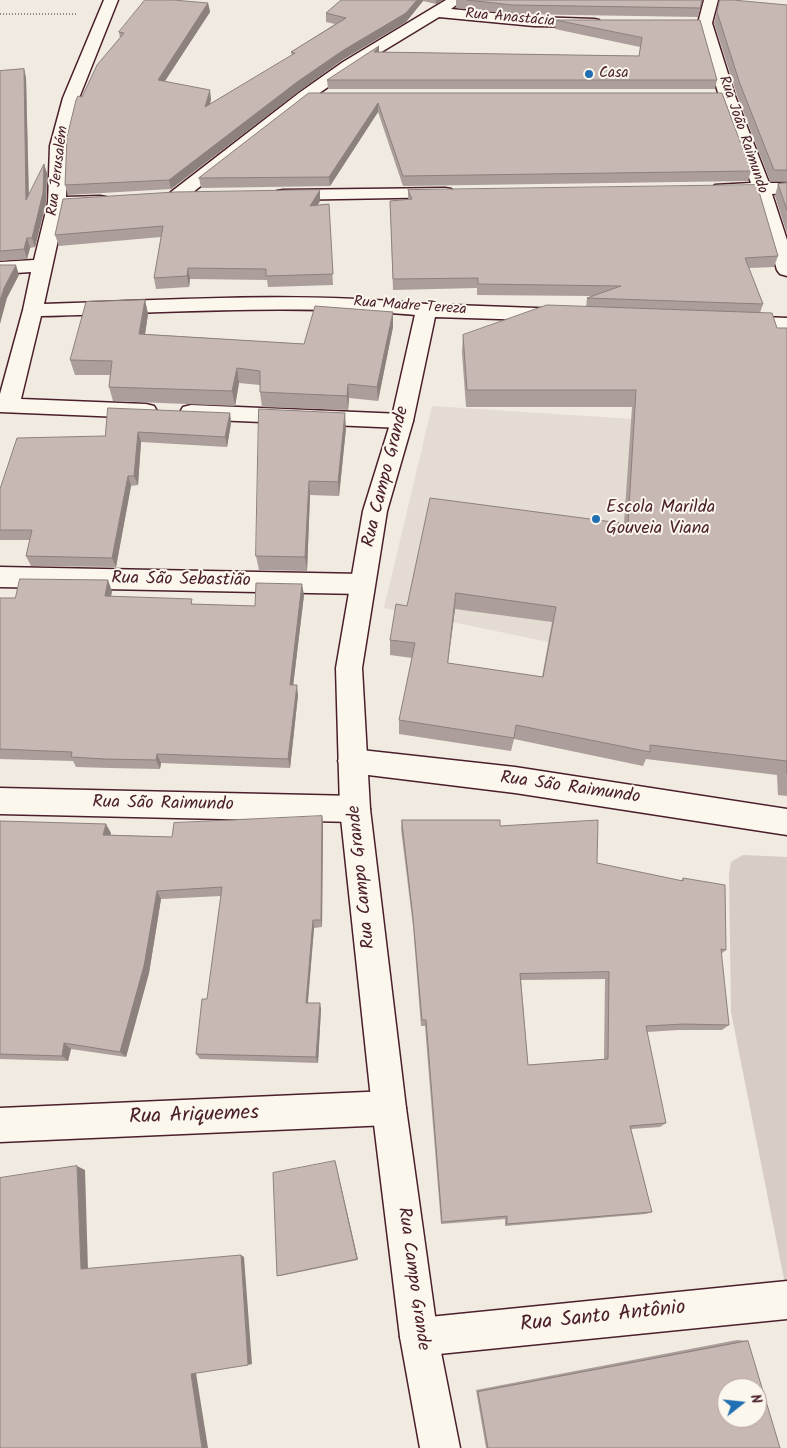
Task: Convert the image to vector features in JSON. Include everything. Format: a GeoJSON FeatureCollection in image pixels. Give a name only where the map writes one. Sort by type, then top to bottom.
{"type":"FeatureCollection","features":[{"type":"Feature","properties":{"kind":"street"},"geometry":{"type":"LineString","coordinates":[[177,196],[305,96],[434,12],[456,0]]}},
{"type":"Feature","properties":{"kind":"street"},"geometry":{"type":"LineString","coordinates":[[686,23],[705,23],[711,0]]}},
{"type":"Feature","properties":{"kind":"street","name":"Rua Jerusalém"},"geometry":{"type":"LineString","coordinates":[[4,405],[33,310],[57,203],[59,146],[71,98],[108,7]]}},
{"type":"Feature","properties":{"kind":"street","name":"Rua Anastácia"},"geometry":{"type":"LineString","coordinates":[[434,12],[490,19],[554,23],[606,23]]}},
{"type":"Feature","properties":{"kind":"street","name":"Rua João Raimundo"},"geometry":{"type":"LineString","coordinates":[[705,23],[727,96],[762,189],[787,270]]}},
{"type":"Feature","properties":{"kind":"street"},"geometry":{"type":"LineString","coordinates":[[305,96],[335,96]]}},
{"type":"Feature","properties":{"kind":"street"},"geometry":{"type":"LineString","coordinates":[[708,96],[727,96]]}},
{"type":"Feature","properties":{"kind":"street"},"geometry":{"type":"LineString","coordinates":[[702,190],[787,188]]}},
{"type":"Feature","properties":{"kind":"street"},"geometry":{"type":"LineString","coordinates":[[266,195],[464,192]]}},
{"type":"Feature","properties":{"kind":"street"},"geometry":{"type":"LineString","coordinates":[[159,197],[207,196]]}},
{"type":"Feature","properties":{"kind":"street"},"geometry":{"type":"LineString","coordinates":[[57,203],[122,200]]}},
{"type":"Feature","properties":{"kind":"street"},"geometry":{"type":"LineString","coordinates":[[0,268],[42,265]]}},
{"type":"Feature","properties":{"kind":"street","name":"Rua Madre Tereza"},"geometry":{"type":"LineString","coordinates":[[33,310],[318,303],[366,304],[426,310],[583,316]]}},
{"type":"Feature","properties":{"kind":"street","name":"Rua Campo Grande"},"geometry":{"type":"LineString","coordinates":[[426,310],[402,421],[375,511],[349,668],[355,809],[389,1108],[419,1337],[440,1448]]}},
{"type":"Feature","properties":{"kind":"street"},"geometry":{"type":"LineString","coordinates":[[719,321],[787,324]]}},
{"type":"Feature","properties":{"kind":"street"},"geometry":{"type":"LineString","coordinates":[[4,405],[402,421]]}},
{"type":"Feature","properties":{"kind":"street","name":"Rua São Sebastião"},"geometry":{"type":"LineString","coordinates":[[0,577],[362,584]]}},
{"type":"Feature","properties":{"kind":"street","name":"Rua São Raimundo"},"geometry":{"type":"LineString","coordinates":[[352,761],[514,780],[787,822]]}},
{"type":"Feature","properties":{"kind":"street","name":"Rua São Raimundo"},"geometry":{"type":"LineString","coordinates":[[0,801],[355,809]]}},
{"type":"Feature","properties":{"kind":"street","name":"Rua Ariquemes"},"geometry":{"type":"LineString","coordinates":[[0,1125],[389,1108]]}},
{"type":"Feature","properties":{"kind":"street","name":"Rua Santo Antônio"},"geometry":{"type":"LineString","coordinates":[[419,1337],[787,1300]]}},
{"type":"Feature","properties":{"kind":"path"},"geometry":{"type":"LineString","coordinates":[[0,14],[108,7]]}},
{"type":"Feature","properties":{"kind":"shaded area","name":"Escola Marilda Gouveia Viana"},"geometry":{"type":"Polygon","coordinates":[[[432,406],[787,429],[787,691],[384,608],[432,406]]]}},
{"type":"Feature","properties":{"kind":"shaded area"},"geometry":{"type":"Polygon","coordinates":[[[743,855],[787,857],[787,1294],[731,1012],[729,873],[731,862],[743,855]]]}},
{"type":"Feature","properties":{"kind":"building"},"geometry":{"type":"Polygon","coordinates":[[[145,0],[208,3],[158,80],[210,90],[205,107],[295,53],[291,52],[346,18],[326,13],[341,0],[417,0],[406,13],[342,51],[297,82],[169,180],[65,185],[67,137],[76,100],[78,96],[82,97],[97,65],[124,33],[119,32],[145,0]]]}},
{"type":"Feature","properties":{"kind":"building"},"geometry":{"type":"Polygon","coordinates":[[[467,0],[702,0],[700,8],[513,5],[467,0]]]}},
{"type":"Feature","properties":{"kind":"building"},"geometry":{"type":"Polygon","coordinates":[[[720,0],[787,5],[787,170],[774,170],[740,84],[717,12],[720,0]]]}},
{"type":"Feature","properties":{"kind":"building"},"geometry":{"type":"Polygon","coordinates":[[[556,20],[700,20],[717,80],[327,80],[379,46],[374,52],[639,56],[642,38],[556,20]]]}},
{"type":"Feature","properties":{"kind":"building"},"geometry":{"type":"Polygon","coordinates":[[[24,69],[26,200],[44,164],[43,193],[32,238],[27,238],[24,249],[0,251],[0,71],[24,69]]]}},
{"type":"Feature","properties":{"kind":"building"},"geometry":{"type":"Polygon","coordinates":[[[309,93],[722,93],[751,171],[403,176],[378,103],[329,177],[199,178],[309,93]]]}},
{"type":"Feature","properties":{"kind":"building"},"geometry":{"type":"Polygon","coordinates":[[[787,183],[787,210],[778,184],[787,183]]]}},
{"type":"Feature","properties":{"kind":"building"},"geometry":{"type":"Polygon","coordinates":[[[757,185],[778,256],[745,258],[763,304],[587,298],[621,286],[478,284],[478,278],[393,279],[390,201],[412,199],[408,190],[757,185]]]}},
{"type":"Feature","properties":{"kind":"building"},"geometry":{"type":"Polygon","coordinates":[[[320,190],[310,206],[329,204],[333,274],[266,276],[266,269],[188,268],[187,276],[154,278],[163,226],[55,235],[63,199],[175,192],[320,190]]]}},
{"type":"Feature","properties":{"kind":"building"},"geometry":{"type":"Polygon","coordinates":[[[0,265],[16,265],[4,288],[0,301],[0,265]]]}},
{"type":"Feature","properties":{"kind":"building"},"geometry":{"type":"Polygon","coordinates":[[[145,300],[139,334],[304,344],[315,306],[393,312],[377,387],[348,384],[347,396],[260,392],[260,371],[237,368],[232,391],[109,387],[112,361],[70,360],[86,302],[145,300]]]}},
{"type":"Feature","properties":{"kind":"building"},"geometry":{"type":"Polygon","coordinates":[[[547,305],[772,313],[777,328],[787,328],[787,761],[650,745],[650,752],[516,725],[514,738],[399,720],[415,643],[390,640],[396,604],[407,606],[430,498],[628,524],[636,390],[467,390],[463,335],[547,305]],[[456,593],[448,663],[543,677],[556,607],[456,593]]]}},
{"type":"Feature","properties":{"kind":"building"},"geometry":{"type":"Polygon","coordinates":[[[108,408],[230,413],[225,437],[138,432],[134,476],[128,476],[112,558],[26,556],[32,530],[0,530],[0,489],[17,438],[105,436],[108,408]]]}},
{"type":"Feature","properties":{"kind":"building"},"geometry":{"type":"Polygon","coordinates":[[[259,409],[345,413],[338,482],[309,481],[305,557],[256,556],[259,409]]]}},
{"type":"Feature","properties":{"kind":"building"},"geometry":{"type":"Polygon","coordinates":[[[20,579],[108,580],[105,596],[192,599],[191,604],[255,606],[256,583],[302,584],[290,685],[297,685],[288,759],[157,754],[156,760],[105,759],[71,757],[72,752],[0,749],[0,598],[15,598],[20,579]]]}},
{"type":"Feature","properties":{"kind":"building"},"geometry":{"type":"Polygon","coordinates":[[[322,816],[321,920],[313,920],[306,1003],[320,1003],[316,1057],[196,1054],[202,999],[207,999],[222,887],[157,891],[144,966],[120,1052],[64,1043],[62,1056],[0,1054],[0,821],[106,824],[103,835],[172,837],[174,823],[322,816]]]}},
{"type":"Feature","properties":{"kind":"building"},"geometry":{"type":"Polygon","coordinates":[[[402,820],[500,820],[500,826],[598,820],[597,863],[683,881],[683,878],[725,885],[726,950],[721,949],[729,1025],[684,1024],[646,1026],[666,1123],[630,1126],[652,1212],[507,1224],[507,1216],[442,1222],[426,1020],[422,1020],[402,820]],[[609,972],[520,974],[528,1065],[608,1059],[609,972]]]}},
{"type":"Feature","properties":{"kind":"building"},"geometry":{"type":"Polygon","coordinates":[[[335,1161],[357,1259],[277,1276],[273,1173],[335,1161]]]}},
{"type":"Feature","properties":{"kind":"building"},"geometry":{"type":"Polygon","coordinates":[[[77,1166],[81,1269],[241,1255],[248,1365],[191,1374],[202,1448],[0,1448],[0,1178],[77,1166]]]}},
{"type":"Feature","properties":{"kind":"building"},"geometry":{"type":"Polygon","coordinates":[[[748,1341],[759,1378],[717,1378],[717,1428],[767,1428],[767,1405],[780,1448],[488,1448],[478,1392],[748,1341]]]}},
{"type":"Feature","properties":{"kind":"place","name":"Casa"},"geometry":{"type":"Point","coordinates":[589,74]}},
{"type":"Feature","properties":{"kind":"place","name":"Escola Marilda Gouveia Viana"},"geometry":{"type":"Point","coordinates":[596,519]}}]}
